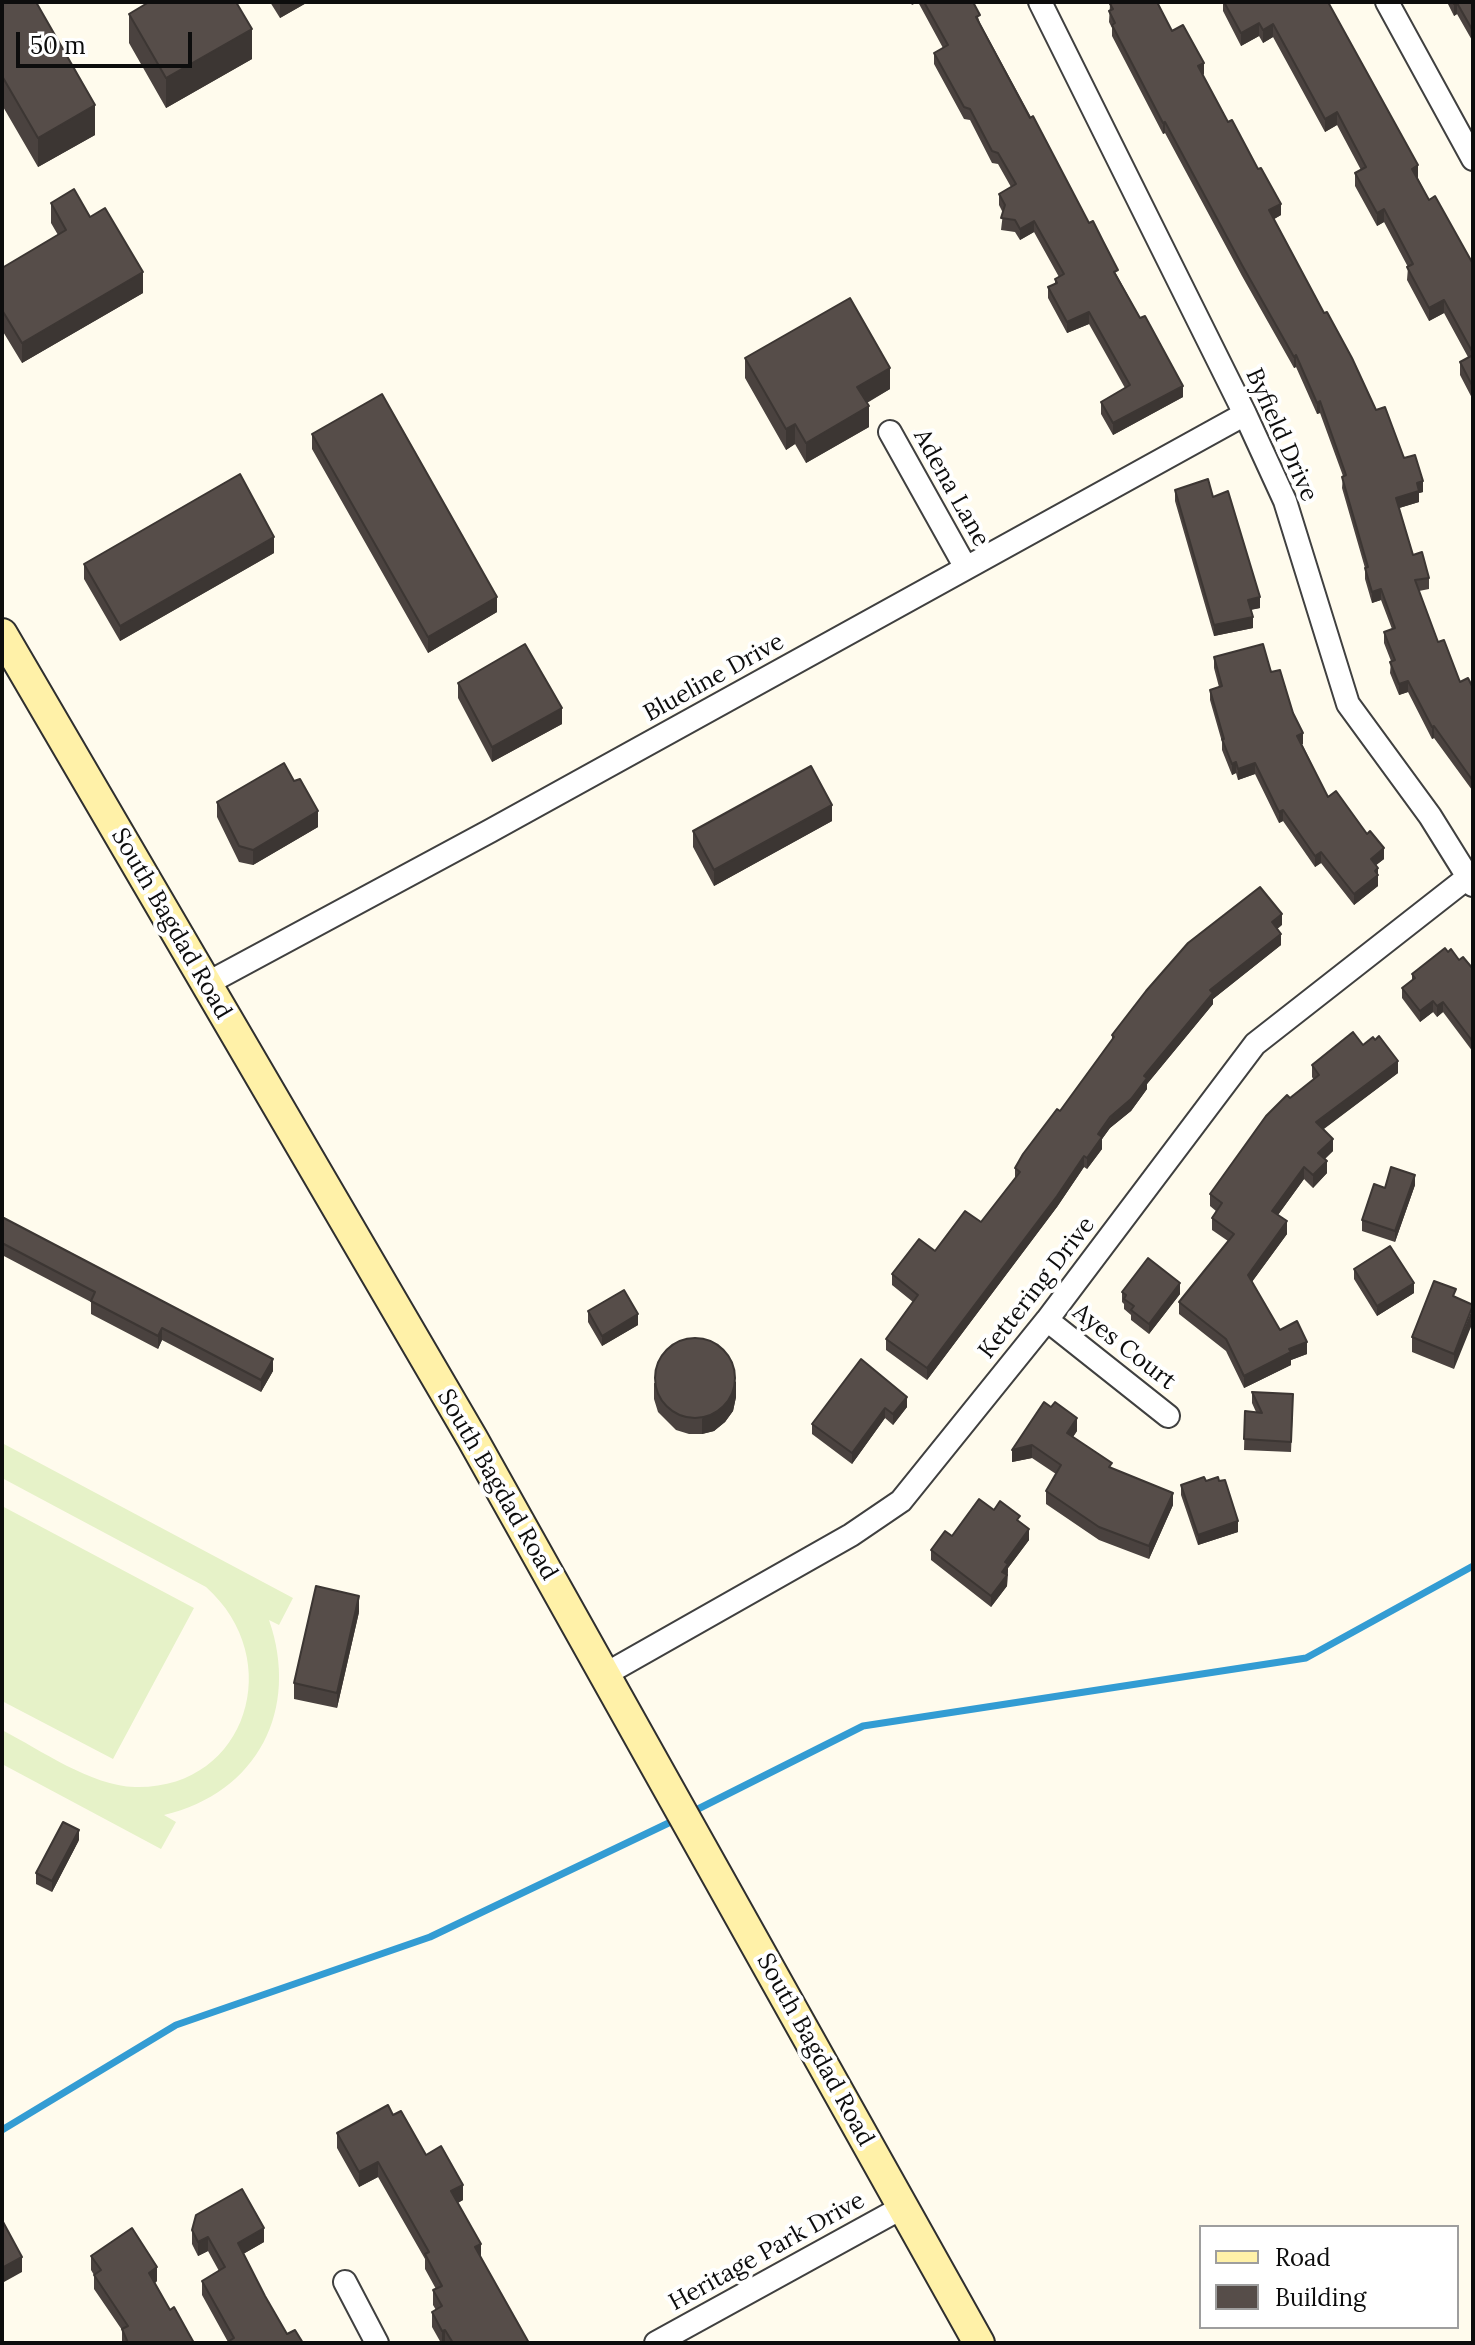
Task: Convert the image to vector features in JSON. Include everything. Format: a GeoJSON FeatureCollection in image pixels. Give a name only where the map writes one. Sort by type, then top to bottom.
{"type":"FeatureCollection","features":[{"type":"Feature","properties":{"kind":"main road","name":"South Bagdad Road"},"geometry":{"type":"LineString","coordinates":[[2,634],[472,1438],[979,2343]]}},
{"type":"Feature","properties":{"kind":"street","name":"Byfield Drive"},"geometry":{"type":"LineString","coordinates":[[1040,2],[1245,414],[1285,501],[1348,704],[1430,816],[1470,881]]}},
{"type":"Feature","properties":{"kind":"street"},"geometry":{"type":"LineString","coordinates":[[1387,2],[1473,159]]}},
{"type":"Feature","properties":{"kind":"street","name":"Blueline Drive"},"geometry":{"type":"LineString","coordinates":[[206,984],[490,831],[1245,414]]}},
{"type":"Feature","properties":{"kind":"street","name":"Adena Lane"},"geometry":{"type":"LineString","coordinates":[[890,432],[966,568]]}},
{"type":"Feature","properties":{"kind":"street","name":"Kettering Drive"},"geometry":{"type":"LineString","coordinates":[[604,1675],[851,1535],[901,1501],[1047,1320],[1255,1044],[1470,881]]}},
{"type":"Feature","properties":{"kind":"street","name":"Ayes Court"},"geometry":{"type":"LineString","coordinates":[[1047,1320],[1168,1416]]}},
{"type":"Feature","properties":{"kind":"street","name":"Heritage Park Drive"},"geometry":{"type":"LineString","coordinates":[[656,2343],[903,2207]]}},
{"type":"Feature","properties":{"kind":"street"},"geometry":{"type":"LineString","coordinates":[[345,2282],[377,2343]]}},
{"type":"Feature","properties":{"kind":"green space"},"geometry":{"type":"Polygon","coordinates":[[[2,1443],[293,1598],[279,1625],[269,1620],[277,1653],[279,1685],[274,1715],[263,1743],[247,1767],[224,1788],[197,1804],[164,1815],[176,1822],[161,1849],[2,1764],[2,1730],[67,1766],[101,1780],[135,1787],[173,1782],[204,1767],[228,1744],[243,1716],[249,1683],[245,1649],[231,1617],[206,1587],[2,1478],[2,1443]]]}},
{"type":"Feature","properties":{"kind":"green space"},"geometry":{"type":"Polygon","coordinates":[[[2,1506],[194,1608],[113,1759],[2,1701],[2,1506]]]}},
{"type":"Feature","properties":{"kind":"building"},"geometry":{"type":"Polygon","coordinates":[[[2,2],[36,2],[95,105],[38,138],[2,76],[2,2]]]}},
{"type":"Feature","properties":{"kind":"building"},"geometry":{"type":"Polygon","coordinates":[[[149,2],[236,2],[252,29],[166,78],[129,14],[149,2]]]}},
{"type":"Feature","properties":{"kind":"building"},"geometry":{"type":"Polygon","coordinates":[[[924,2],[973,2],[980,15],[976,17],[1030,118],[1033,116],[1089,223],[1093,221],[1118,270],[1114,272],[1140,318],[1145,316],[1183,386],[1113,423],[1101,402],[1130,385],[1089,312],[1067,322],[1048,287],[1057,283],[1055,279],[1064,274],[1034,221],[1020,229],[1015,220],[1001,218],[1005,205],[999,194],[1016,184],[998,153],[992,151],[970,109],[964,107],[934,53],[948,45],[924,2]]]}},
{"type":"Feature","properties":{"kind":"building"},"geometry":{"type":"Polygon","coordinates":[[[1157,2],[1172,31],[1183,25],[1204,63],[1198,66],[1228,122],[1232,120],[1281,204],[1269,210],[1324,313],[1327,312],[1352,358],[1376,410],[1385,407],[1404,458],[1415,455],[1423,481],[1417,483],[1419,491],[1396,498],[1413,555],[1422,552],[1429,578],[1415,580],[1438,642],[1444,640],[1460,682],[1468,678],[1473,688],[1473,781],[1432,727],[1408,681],[1399,684],[1390,662],[1395,660],[1384,632],[1395,628],[1381,589],[1372,592],[1365,568],[1368,567],[1342,477],[1346,475],[1320,401],[1317,403],[1296,355],[1294,357],[1242,265],[1112,25],[1115,23],[1109,11],[1113,9],[1110,4],[1157,2]]]}},
{"type":"Feature","properties":{"kind":"building"},"geometry":{"type":"Polygon","coordinates":[[[1224,2],[1328,2],[1418,165],[1412,169],[1429,200],[1435,196],[1473,264],[1473,353],[1444,300],[1429,308],[1407,267],[1413,264],[1384,209],[1377,213],[1355,173],[1366,167],[1337,112],[1325,119],[1273,24],[1263,30],[1259,23],[1241,33],[1224,2]]]}},
{"type":"Feature","properties":{"kind":"building"},"geometry":{"type":"Polygon","coordinates":[[[1453,2],[1473,2],[1473,31],[1457,3],[1453,2]]]}},
{"type":"Feature","properties":{"kind":"building"},"geometry":{"type":"Polygon","coordinates":[[[74,189],[90,217],[105,208],[143,272],[22,343],[2,310],[2,268],[66,230],[51,203],[74,189]]]}},
{"type":"Feature","properties":{"kind":"building"},"geometry":{"type":"Polygon","coordinates":[[[850,298],[890,368],[857,387],[869,406],[806,443],[795,424],[786,429],[745,358],[850,298]]]}},
{"type":"Feature","properties":{"kind":"building"},"geometry":{"type":"Polygon","coordinates":[[[1473,355],[1473,387],[1460,362],[1473,355]]]}},
{"type":"Feature","properties":{"kind":"building"},"geometry":{"type":"Polygon","coordinates":[[[382,394],[497,597],[428,637],[312,434],[382,394]]]}},
{"type":"Feature","properties":{"kind":"building"},"geometry":{"type":"Polygon","coordinates":[[[240,474],[274,537],[120,626],[84,564],[240,474]]]}},
{"type":"Feature","properties":{"kind":"building"},"geometry":{"type":"Polygon","coordinates":[[[1208,479],[1213,497],[1228,491],[1260,597],[1248,600],[1253,617],[1214,625],[1175,490],[1208,479]]]}},
{"type":"Feature","properties":{"kind":"building"},"geometry":{"type":"Polygon","coordinates":[[[525,644],[562,708],[492,747],[458,683],[525,644]]]}},
{"type":"Feature","properties":{"kind":"building"},"geometry":{"type":"Polygon","coordinates":[[[1263,644],[1271,672],[1280,670],[1293,713],[1303,733],[1297,736],[1328,797],[1336,791],[1367,834],[1370,831],[1384,848],[1371,859],[1378,868],[1375,871],[1378,875],[1354,894],[1321,852],[1315,856],[1283,810],[1279,812],[1255,763],[1238,769],[1236,762],[1232,764],[1222,739],[1210,690],[1222,686],[1214,657],[1263,644]]]}},
{"type":"Feature","properties":{"kind":"building"},"geometry":{"type":"Polygon","coordinates":[[[284,763],[294,781],[300,779],[318,811],[253,850],[239,846],[217,802],[284,763]]]}},
{"type":"Feature","properties":{"kind":"building"},"geometry":{"type":"Polygon","coordinates":[[[811,766],[832,805],[714,870],[693,831],[811,766]]]}},
{"type":"Feature","properties":{"kind":"building"},"geometry":{"type":"Polygon","coordinates":[[[1260,887],[1282,914],[1272,922],[1281,934],[1210,990],[1213,993],[1144,1076],[1147,1078],[1131,1099],[1110,1117],[1098,1134],[1102,1137],[1087,1158],[1084,1156],[927,1368],[886,1339],[918,1295],[892,1274],[919,1239],[935,1251],[965,1211],[981,1222],[1020,1172],[1015,1168],[1023,1154],[1057,1109],[1060,1111],[1146,991],[1188,943],[1260,887]]]}},
{"type":"Feature","properties":{"kind":"building"},"geometry":{"type":"Polygon","coordinates":[[[1445,948],[1448,952],[1451,949],[1459,960],[1463,957],[1473,969],[1473,1042],[1443,1002],[1437,1006],[1433,1001],[1420,1011],[1402,988],[1415,978],[1412,974],[1445,948]]]}},
{"type":"Feature","properties":{"kind":"building"},"geometry":{"type":"Polygon","coordinates":[[[1353,1032],[1363,1045],[1379,1036],[1398,1061],[1316,1122],[1333,1139],[1318,1153],[1327,1161],[1313,1175],[1304,1167],[1272,1211],[1287,1221],[1248,1275],[1280,1330],[1297,1321],[1307,1342],[1244,1376],[1226,1339],[1179,1302],[1234,1234],[1212,1218],[1222,1203],[1210,1194],[1266,1116],[1287,1095],[1290,1098],[1319,1075],[1312,1065],[1353,1032]]]}},
{"type":"Feature","properties":{"kind":"building"},"geometry":{"type":"Polygon","coordinates":[[[1391,1167],[1415,1175],[1395,1231],[1362,1220],[1374,1184],[1385,1188],[1391,1167]]]}},
{"type":"Feature","properties":{"kind":"building"},"geometry":{"type":"Polygon","coordinates":[[[2,1217],[273,1359],[261,1380],[162,1328],[158,1336],[91,1301],[95,1292],[2,1243],[2,1217]]]}},
{"type":"Feature","properties":{"kind":"building"},"geometry":{"type":"Polygon","coordinates":[[[1390,1246],[1414,1283],[1377,1306],[1354,1269],[1390,1246]]]}},
{"type":"Feature","properties":{"kind":"building"},"geometry":{"type":"Polygon","coordinates":[[[1148,1258],[1180,1283],[1149,1324],[1131,1310],[1134,1306],[1124,1299],[1126,1295],[1122,1292],[1148,1258]]]}},
{"type":"Feature","properties":{"kind":"building"},"geometry":{"type":"Polygon","coordinates":[[[1434,1281],[1456,1289],[1453,1296],[1473,1305],[1454,1354],[1412,1337],[1434,1281]]]}},
{"type":"Feature","properties":{"kind":"building"},"geometry":{"type":"Polygon","coordinates":[[[624,1290],[638,1314],[602,1336],[588,1311],[624,1290]]]}},
{"type":"Feature","properties":{"kind":"building"},"geometry":{"type":"Polygon","coordinates":[[[687,1338],[703,1338],[718,1344],[729,1355],[735,1378],[729,1401],[718,1412],[703,1418],[687,1418],[672,1412],[661,1401],[655,1386],[655,1370],[661,1355],[672,1344],[687,1338]]]}},
{"type":"Feature","properties":{"kind":"building"},"geometry":{"type":"Polygon","coordinates":[[[861,1359],[907,1397],[893,1414],[885,1408],[852,1453],[812,1424],[861,1359]]]}},
{"type":"Feature","properties":{"kind":"building"},"geometry":{"type":"Polygon","coordinates":[[[1252,1392],[1293,1394],[1291,1442],[1244,1439],[1245,1411],[1262,1413],[1252,1392]]]}},
{"type":"Feature","properties":{"kind":"building"},"geometry":{"type":"Polygon","coordinates":[[[1044,1402],[1051,1407],[1055,1402],[1077,1418],[1067,1433],[1112,1463],[1109,1467],[1173,1493],[1149,1546],[1099,1527],[1046,1491],[1061,1465],[1032,1445],[1012,1450],[1044,1402]]]}},
{"type":"Feature","properties":{"kind":"building"},"geometry":{"type":"Polygon","coordinates":[[[1204,1477],[1206,1481],[1218,1477],[1219,1481],[1225,1480],[1238,1521],[1198,1535],[1181,1485],[1204,1477]]]}},
{"type":"Feature","properties":{"kind":"building"},"geometry":{"type":"Polygon","coordinates":[[[979,1499],[994,1510],[1000,1501],[1020,1516],[1017,1520],[1029,1529],[1005,1562],[1008,1564],[1002,1572],[1007,1575],[991,1596],[931,1550],[945,1531],[952,1536],[979,1499]]]}},
{"type":"Feature","properties":{"kind":"building"},"geometry":{"type":"Polygon","coordinates":[[[316,1586],[359,1596],[337,1693],[294,1683],[316,1586]]]}},
{"type":"Feature","properties":{"kind":"building"},"geometry":{"type":"Polygon","coordinates":[[[63,1822],[79,1830],[52,1881],[36,1873],[63,1822]]]}},
{"type":"Feature","properties":{"kind":"building"},"geometry":{"type":"Polygon","coordinates":[[[388,2105],[393,2115],[401,2111],[426,2155],[441,2146],[463,2185],[451,2191],[481,2244],[475,2247],[529,2343],[453,2343],[445,2330],[442,2331],[432,2312],[442,2306],[433,2290],[442,2286],[425,2254],[429,2252],[378,2162],[359,2172],[337,2133],[388,2105]]]}},
{"type":"Feature","properties":{"kind":"building"},"geometry":{"type":"Polygon","coordinates":[[[242,2189],[264,2228],[238,2243],[287,2334],[295,2330],[303,2343],[226,2343],[234,2338],[202,2281],[225,2267],[208,2237],[198,2242],[192,2230],[196,2215],[242,2189]]]}},
{"type":"Feature","properties":{"kind":"building"},"geometry":{"type":"Polygon","coordinates":[[[2,2220],[22,2257],[2,2268],[2,2220]]]}},
{"type":"Feature","properties":{"kind":"building"},"geometry":{"type":"Polygon","coordinates":[[[132,2228],[157,2267],[149,2273],[170,2310],[174,2307],[194,2343],[128,2343],[122,2329],[128,2326],[94,2275],[101,2270],[91,2256],[132,2228]]]}},
{"type":"Feature","properties":{"kind":"waterway"},"geometry":{"type":"LineString","coordinates":[[692,1812],[863,1726],[1306,1658],[1473,1566]]}},
{"type":"Feature","properties":{"kind":"waterway"},"geometry":{"type":"LineString","coordinates":[[2,2130],[176,2025],[430,1937],[677,1819]]}}]}
